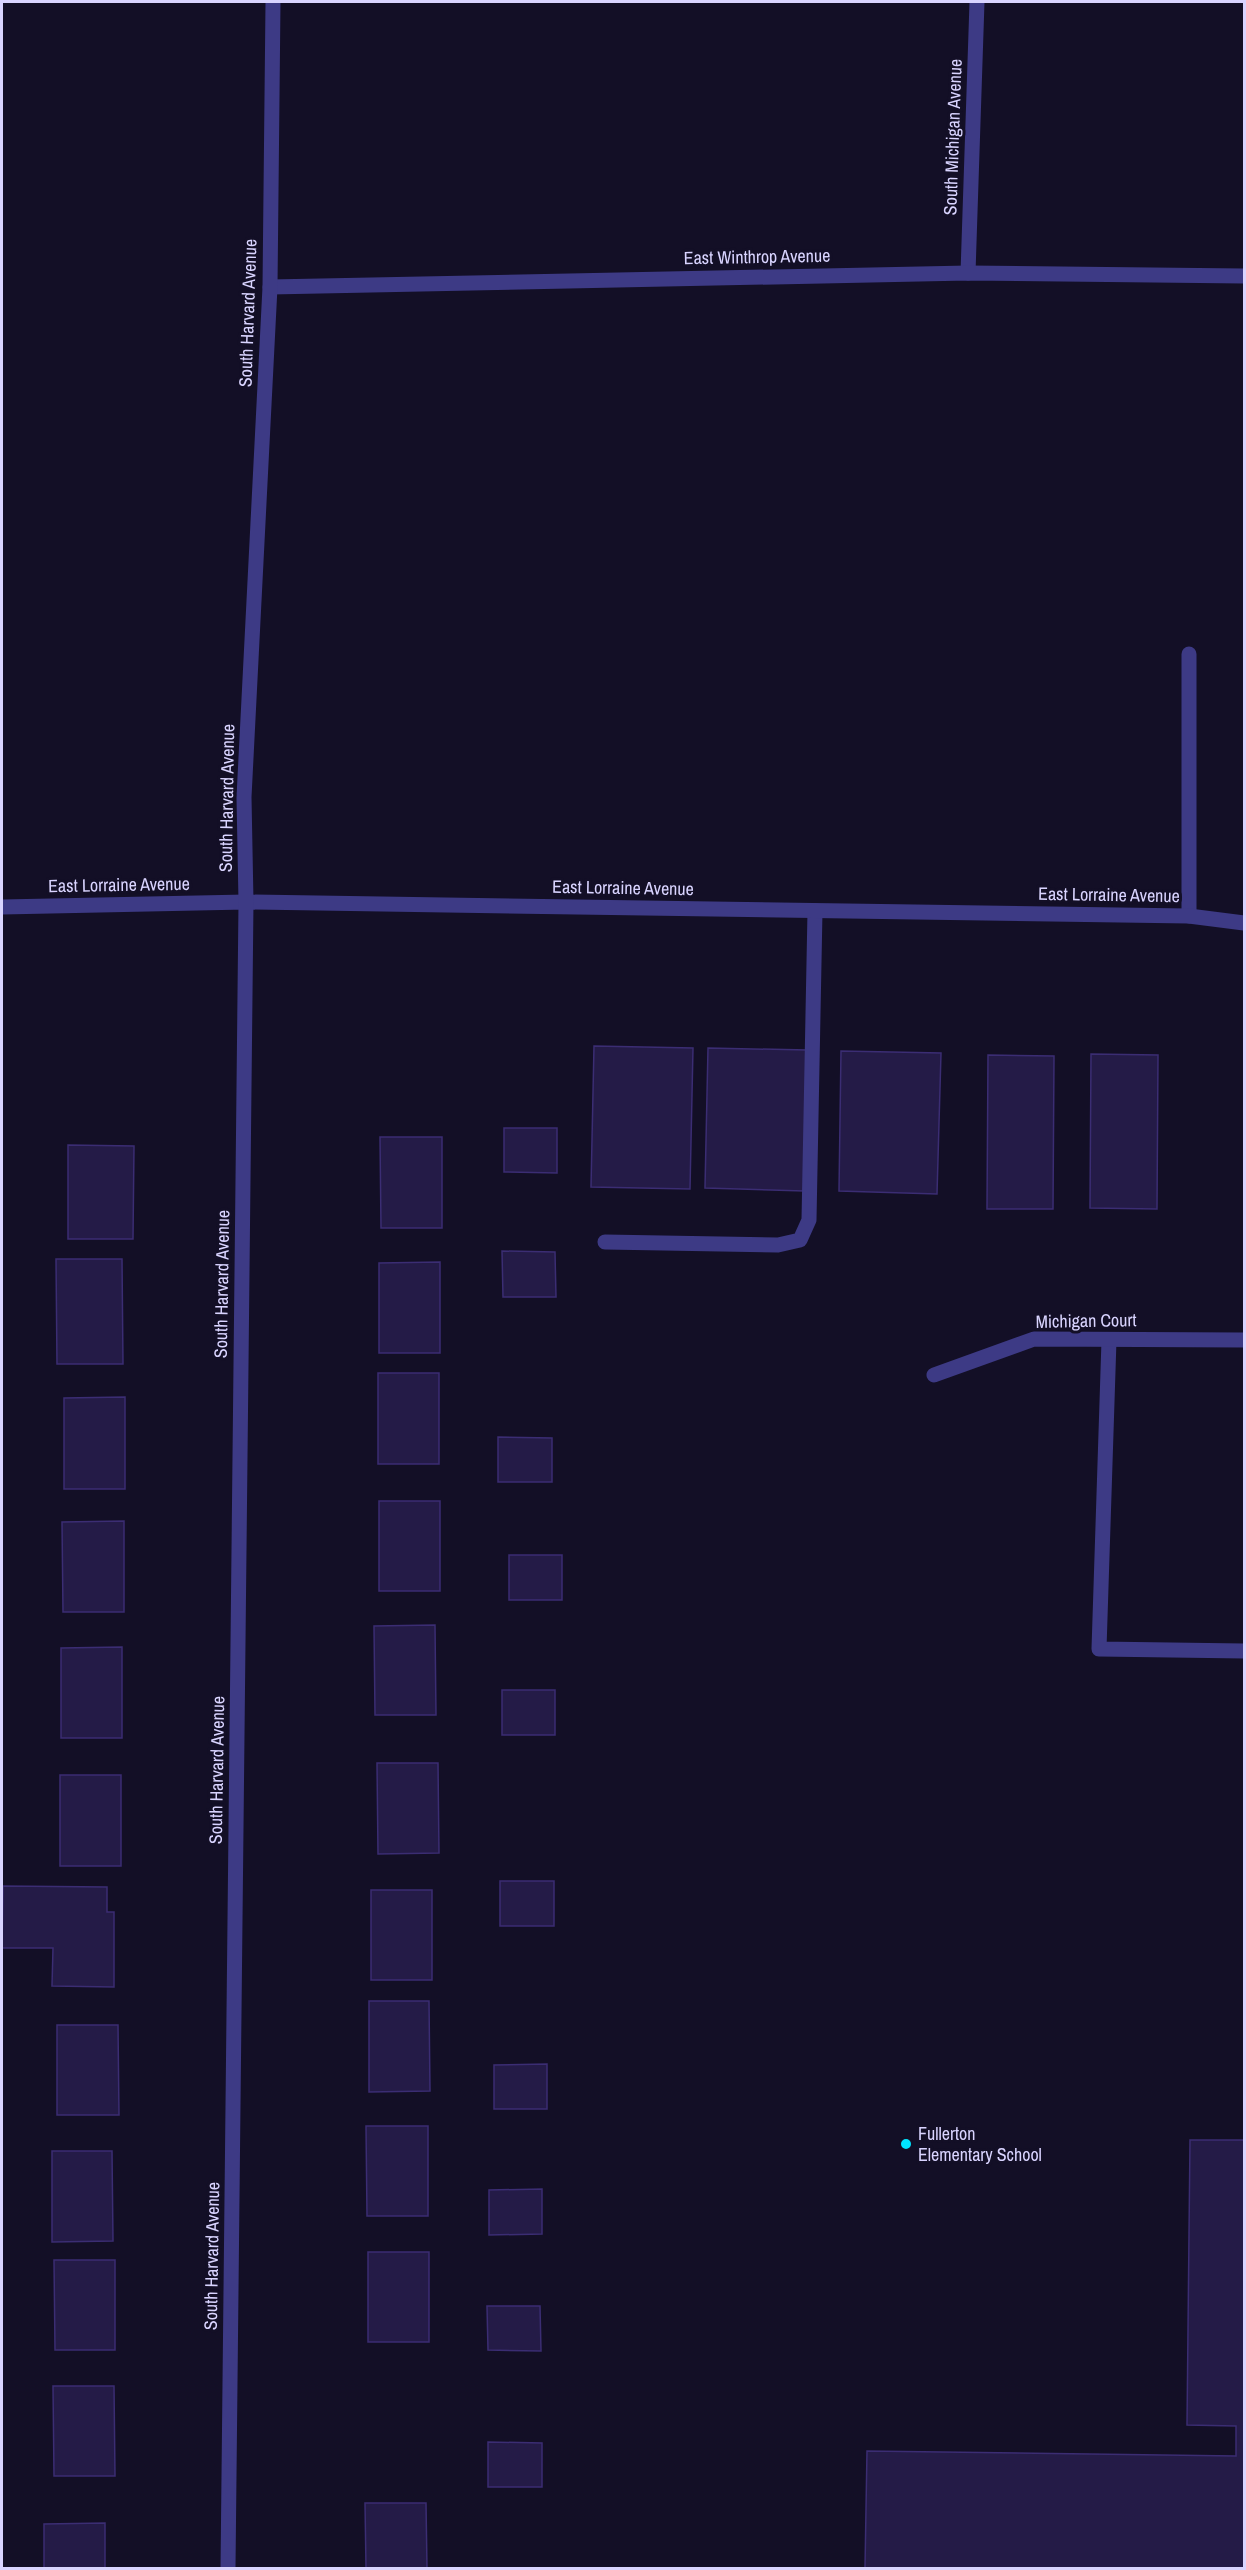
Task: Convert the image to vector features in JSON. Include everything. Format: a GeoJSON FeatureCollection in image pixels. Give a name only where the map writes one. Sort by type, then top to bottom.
{"type":"FeatureCollection","features":[{"type":"Feature","properties":{"kind":"street","name":"South Harvard Avenue"},"geometry":{"type":"LineString","coordinates":[[228,2568],[246,902],[244,796],[270,286],[273,2]]}},
{"type":"Feature","properties":{"kind":"street","name":"South Michigan Avenue"},"geometry":{"type":"LineString","coordinates":[[968,273],[976,2]]}},
{"type":"Feature","properties":{"kind":"street","name":"East Winthrop Avenue"},"geometry":{"type":"LineString","coordinates":[[270,286],[968,273],[1245,276]]}},
{"type":"Feature","properties":{"kind":"street"},"geometry":{"type":"LineString","coordinates":[[1189,654],[1189,916]]}},
{"type":"Feature","properties":{"kind":"street","name":"East Lorraine Avenue"},"geometry":{"type":"LineString","coordinates":[[2,907],[246,902],[1189,916],[1245,923]]}},
{"type":"Feature","properties":{"kind":"street"},"geometry":{"type":"LineString","coordinates":[[605,1242],[778,1245],[800,1240],[809,1220],[815,910]]}},
{"type":"Feature","properties":{"kind":"street","name":"Michigan Court"},"geometry":{"type":"LineString","coordinates":[[934,1375],[1034,1340],[1245,1340]]}},
{"type":"Feature","properties":{"kind":"street"},"geometry":{"type":"LineString","coordinates":[[1109,1340],[1099,1649],[1245,1652]]}},
{"type":"Feature","properties":{"kind":"building"},"geometry":{"type":"Polygon","coordinates":[[[594,1046],[693,1048],[690,1189],[591,1187],[594,1046]]]}},
{"type":"Feature","properties":{"kind":"building"},"geometry":{"type":"Polygon","coordinates":[[[708,1048],[807,1050],[804,1191],[705,1188],[708,1048]]]}},
{"type":"Feature","properties":{"kind":"building"},"geometry":{"type":"Polygon","coordinates":[[[841,1051],[941,1053],[937,1194],[839,1191],[841,1051]]]}},
{"type":"Feature","properties":{"kind":"building"},"geometry":{"type":"Polygon","coordinates":[[[1091,1054],[1158,1055],[1157,1209],[1090,1208],[1091,1054]]]}},
{"type":"Feature","properties":{"kind":"building"},"geometry":{"type":"Polygon","coordinates":[[[988,1055],[1054,1056],[1053,1209],[987,1209],[988,1055]]]}},
{"type":"Feature","properties":{"kind":"building"},"geometry":{"type":"Polygon","coordinates":[[[504,1128],[557,1128],[557,1173],[504,1172],[504,1128]]]}},
{"type":"Feature","properties":{"kind":"building"},"geometry":{"type":"Polygon","coordinates":[[[380,1137],[442,1137],[442,1228],[381,1228],[380,1137]]]}},
{"type":"Feature","properties":{"kind":"building"},"geometry":{"type":"Polygon","coordinates":[[[68,1145],[134,1146],[133,1239],[68,1239],[68,1145]]]}},
{"type":"Feature","properties":{"kind":"building"},"geometry":{"type":"Polygon","coordinates":[[[502,1251],[555,1252],[556,1297],[503,1297],[502,1251]]]}},
{"type":"Feature","properties":{"kind":"building"},"geometry":{"type":"Polygon","coordinates":[[[56,1259],[122,1259],[123,1364],[57,1364],[56,1259]]]}},
{"type":"Feature","properties":{"kind":"building"},"geometry":{"type":"Polygon","coordinates":[[[440,1262],[440,1353],[379,1353],[379,1263],[440,1262]]]}},
{"type":"Feature","properties":{"kind":"building"},"geometry":{"type":"Polygon","coordinates":[[[378,1373],[439,1373],[439,1464],[378,1464],[378,1373]]]}},
{"type":"Feature","properties":{"kind":"building"},"geometry":{"type":"Polygon","coordinates":[[[125,1397],[125,1489],[64,1489],[64,1398],[125,1397]]]}},
{"type":"Feature","properties":{"kind":"building"},"geometry":{"type":"Polygon","coordinates":[[[498,1437],[552,1438],[552,1482],[498,1482],[498,1437]]]}},
{"type":"Feature","properties":{"kind":"building"},"geometry":{"type":"Polygon","coordinates":[[[379,1501],[440,1501],[440,1591],[379,1591],[379,1501]]]}},
{"type":"Feature","properties":{"kind":"building"},"geometry":{"type":"Polygon","coordinates":[[[124,1521],[124,1612],[63,1612],[62,1522],[124,1521]]]}},
{"type":"Feature","properties":{"kind":"building"},"geometry":{"type":"Polygon","coordinates":[[[509,1555],[562,1555],[562,1600],[509,1600],[509,1555]]]}},
{"type":"Feature","properties":{"kind":"building"},"geometry":{"type":"Polygon","coordinates":[[[435,1625],[436,1715],[375,1715],[374,1626],[435,1625]]]}},
{"type":"Feature","properties":{"kind":"building"},"geometry":{"type":"Polygon","coordinates":[[[122,1647],[122,1738],[61,1738],[61,1648],[122,1647]]]}},
{"type":"Feature","properties":{"kind":"building"},"geometry":{"type":"Polygon","coordinates":[[[502,1690],[555,1690],[555,1735],[502,1735],[502,1690]]]}},
{"type":"Feature","properties":{"kind":"building"},"geometry":{"type":"Polygon","coordinates":[[[377,1763],[438,1763],[439,1853],[378,1854],[377,1763]]]}},
{"type":"Feature","properties":{"kind":"building"},"geometry":{"type":"Polygon","coordinates":[[[60,1775],[121,1775],[121,1866],[60,1866],[60,1775]]]}},
{"type":"Feature","properties":{"kind":"building"},"geometry":{"type":"Polygon","coordinates":[[[500,1881],[554,1881],[554,1926],[500,1926],[500,1881]]]}},
{"type":"Feature","properties":{"kind":"building"},"geometry":{"type":"Polygon","coordinates":[[[3,1886],[107,1887],[107,1912],[114,1912],[114,1987],[52,1986],[53,1948],[2,1948],[3,1886]]]}},
{"type":"Feature","properties":{"kind":"building"},"geometry":{"type":"Polygon","coordinates":[[[371,1890],[432,1890],[432,1980],[371,1980],[371,1890]]]}},
{"type":"Feature","properties":{"kind":"building"},"geometry":{"type":"Polygon","coordinates":[[[369,2001],[429,2001],[430,2091],[369,2092],[369,2001]]]}},
{"type":"Feature","properties":{"kind":"building"},"geometry":{"type":"Polygon","coordinates":[[[57,2025],[118,2025],[119,2115],[57,2115],[57,2025]]]}},
{"type":"Feature","properties":{"kind":"building"},"geometry":{"type":"Polygon","coordinates":[[[547,2064],[547,2109],[494,2109],[494,2065],[547,2064]]]}},
{"type":"Feature","properties":{"kind":"building"},"geometry":{"type":"Polygon","coordinates":[[[366,2126],[428,2126],[428,2216],[367,2216],[366,2126]]]}},
{"type":"Feature","properties":{"kind":"building"},"geometry":{"type":"Polygon","coordinates":[[[1190,2140],[1244,2140],[1244,2568],[865,2568],[867,2451],[1236,2456],[1236,2426],[1187,2425],[1190,2140]]]}},
{"type":"Feature","properties":{"kind":"building"},"geometry":{"type":"Polygon","coordinates":[[[52,2151],[112,2151],[113,2241],[52,2242],[52,2151]]]}},
{"type":"Feature","properties":{"kind":"building"},"geometry":{"type":"Polygon","coordinates":[[[542,2189],[542,2234],[489,2235],[489,2190],[542,2189]]]}},
{"type":"Feature","properties":{"kind":"building"},"geometry":{"type":"Polygon","coordinates":[[[368,2252],[429,2252],[429,2342],[368,2342],[368,2252]]]}},
{"type":"Feature","properties":{"kind":"building"},"geometry":{"type":"Polygon","coordinates":[[[54,2260],[115,2260],[115,2350],[55,2350],[54,2260]]]}},
{"type":"Feature","properties":{"kind":"building"},"geometry":{"type":"Polygon","coordinates":[[[487,2306],[540,2306],[541,2351],[488,2350],[487,2306]]]}},
{"type":"Feature","properties":{"kind":"building"},"geometry":{"type":"Polygon","coordinates":[[[53,2386],[114,2386],[115,2476],[54,2476],[53,2386]]]}},
{"type":"Feature","properties":{"kind":"building"},"geometry":{"type":"Polygon","coordinates":[[[488,2442],[542,2443],[542,2487],[488,2487],[488,2442]]]}},
{"type":"Feature","properties":{"kind":"building"},"geometry":{"type":"Polygon","coordinates":[[[365,2503],[426,2503],[427,2568],[366,2568],[365,2503]]]}},
{"type":"Feature","properties":{"kind":"building"},"geometry":{"type":"Polygon","coordinates":[[[105,2523],[105,2568],[44,2568],[44,2524],[105,2523]]]}},
{"type":"Feature","properties":{"kind":"place","name":"Fullerton Elementary School"},"geometry":{"type":"Point","coordinates":[906,2144]}}]}
